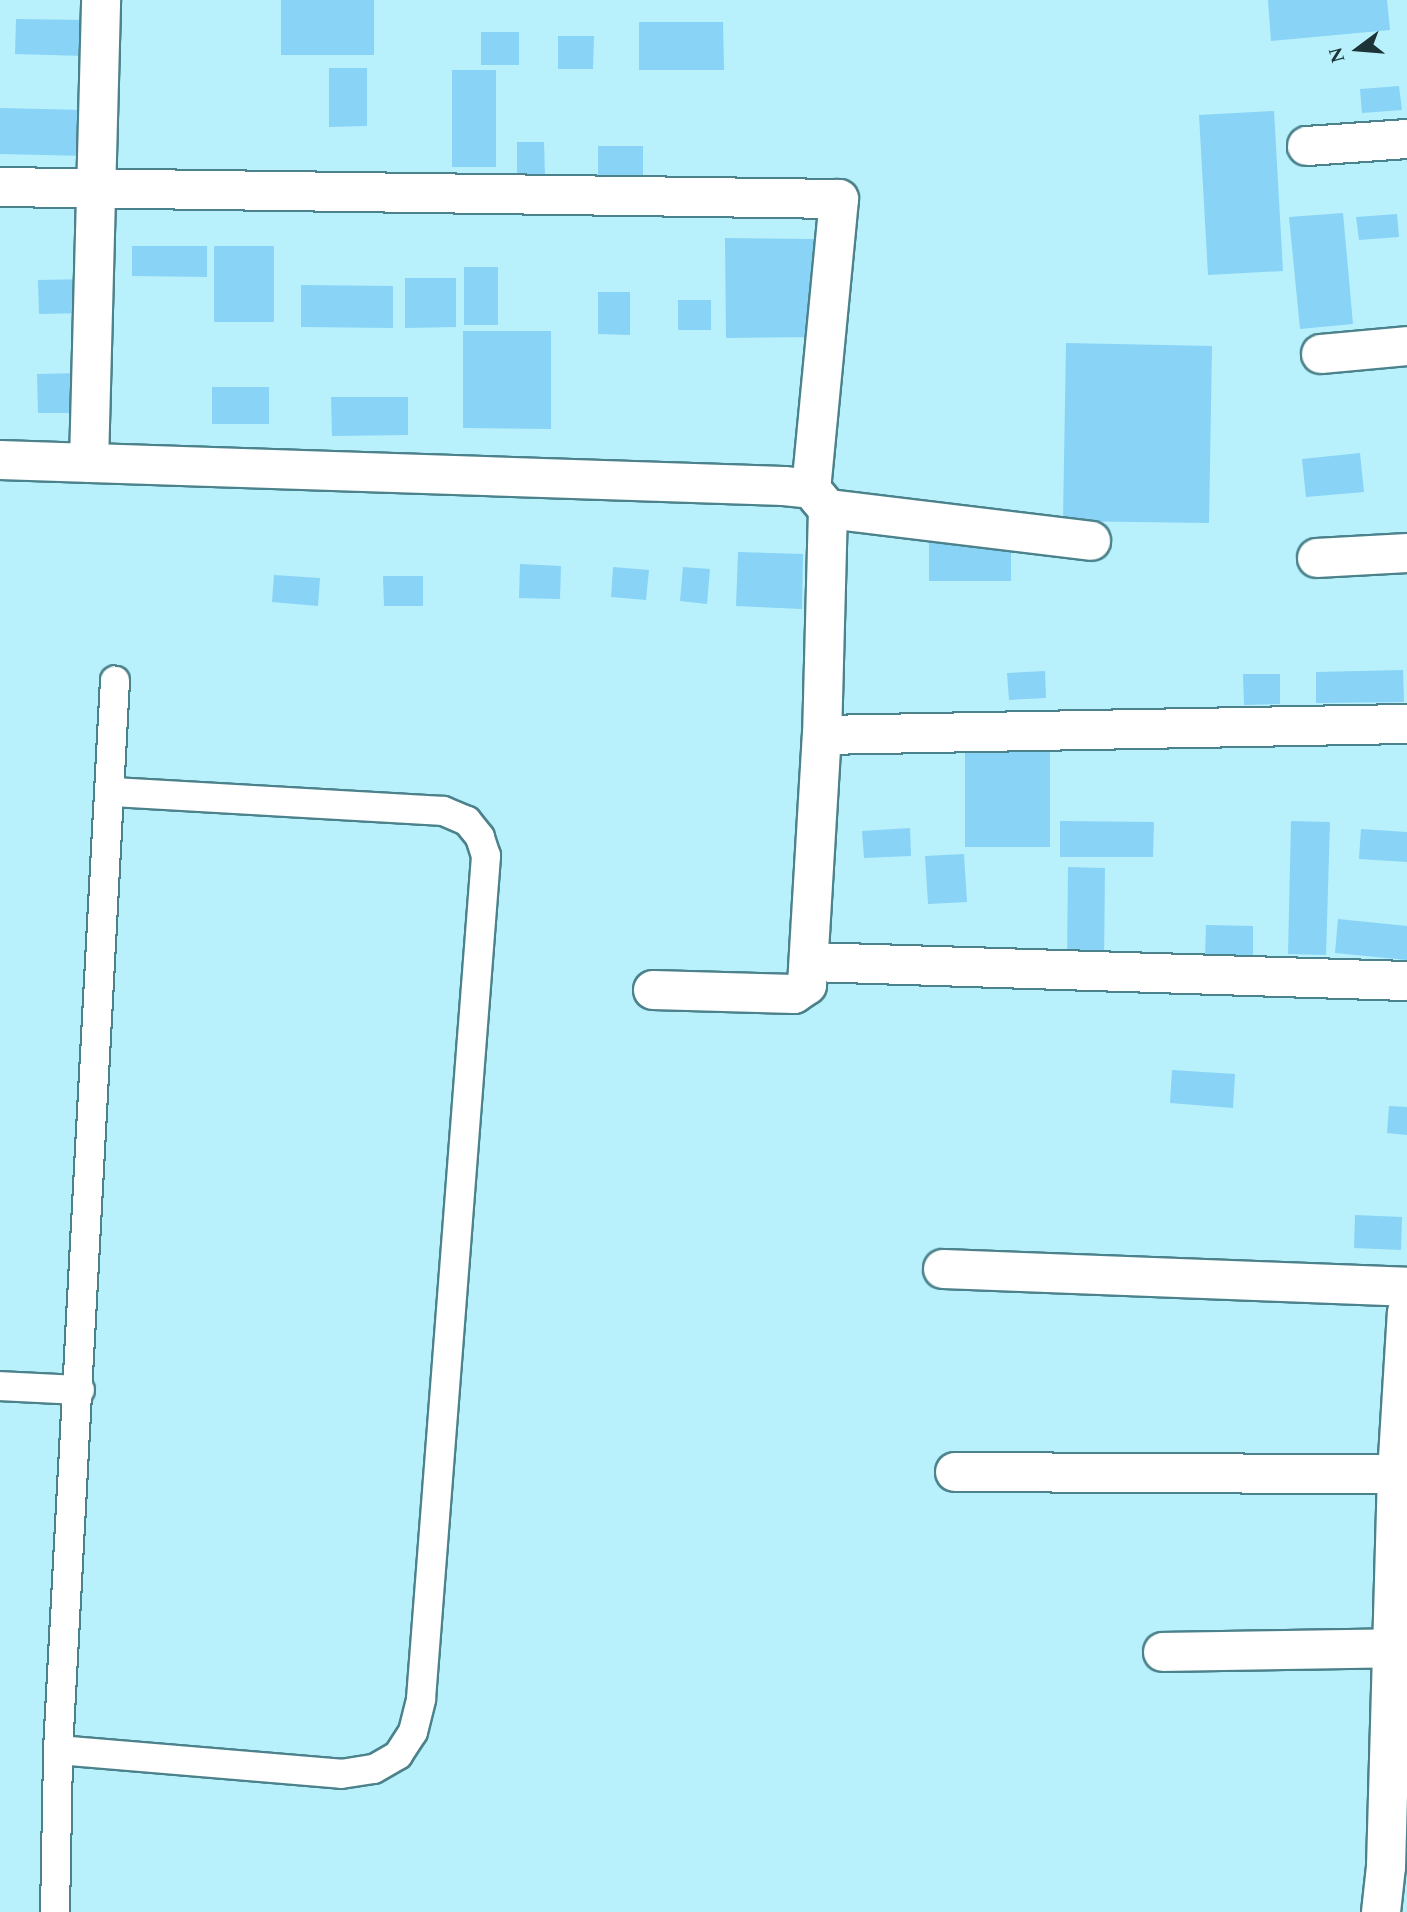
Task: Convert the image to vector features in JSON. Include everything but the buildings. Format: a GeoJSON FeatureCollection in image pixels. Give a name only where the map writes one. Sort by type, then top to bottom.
{"type":"FeatureCollection","features":[{"type":"Feature","properties":{"kind":"street"},"geometry":{"type":"LineString","coordinates":[[89,463],[101,0]]}},
{"type":"Feature","properties":{"kind":"street"},"geometry":{"type":"LineString","coordinates":[[1307,146],[1407,139]]}},
{"type":"Feature","properties":{"kind":"street"},"geometry":{"type":"LineString","coordinates":[[0,187],[96,191],[672,195],[839,199],[819,499],[822,735],[811,962],[807,985],[794,994],[653,990]]}},
{"type":"Feature","properties":{"kind":"street"},"geometry":{"type":"LineString","coordinates":[[1321,354],[1407,346]]}},
{"type":"Feature","properties":{"kind":"street"},"geometry":{"type":"LineString","coordinates":[[0,460],[770,485],[819,499],[1091,541]]}},
{"type":"Feature","properties":{"kind":"street"},"geometry":{"type":"LineString","coordinates":[[1317,558],[1407,553]]}},
{"type":"Feature","properties":{"kind":"street"},"geometry":{"type":"LineString","coordinates":[[822,735],[1407,724]]}},
{"type":"Feature","properties":{"kind":"street"},"geometry":{"type":"LineString","coordinates":[[811,962],[1407,981]]}},
{"type":"Feature","properties":{"kind":"street"},"geometry":{"type":"LineString","coordinates":[[943,1269],[1407,1287]]}},
{"type":"Feature","properties":{"kind":"street"},"geometry":{"type":"LineString","coordinates":[[1381,1912],[1396,1867],[1407,1312]]}},
{"type":"Feature","properties":{"kind":"street"},"geometry":{"type":"LineString","coordinates":[[955,1472],[1402,1474]]}},
{"type":"Feature","properties":{"kind":"street"},"geometry":{"type":"LineString","coordinates":[[1163,1652],[1399,1648]]}},
{"type":"Feature","properties":{"kind":"lane"},"geometry":{"type":"LineString","coordinates":[[54,1912],[58,1750],[80,1390],[116,681]]}},
{"type":"Feature","properties":{"kind":"lane"},"geometry":{"type":"LineString","coordinates":[[58,1750],[341,1774],[374,1769],[398,1755],[413,1732],[423,1672],[486,856],[480,837],[467,821],[443,811],[110,792]]}},
{"type":"Feature","properties":{"kind":"lane"},"geometry":{"type":"LineString","coordinates":[[0,1386],[80,1390]]}}]}
